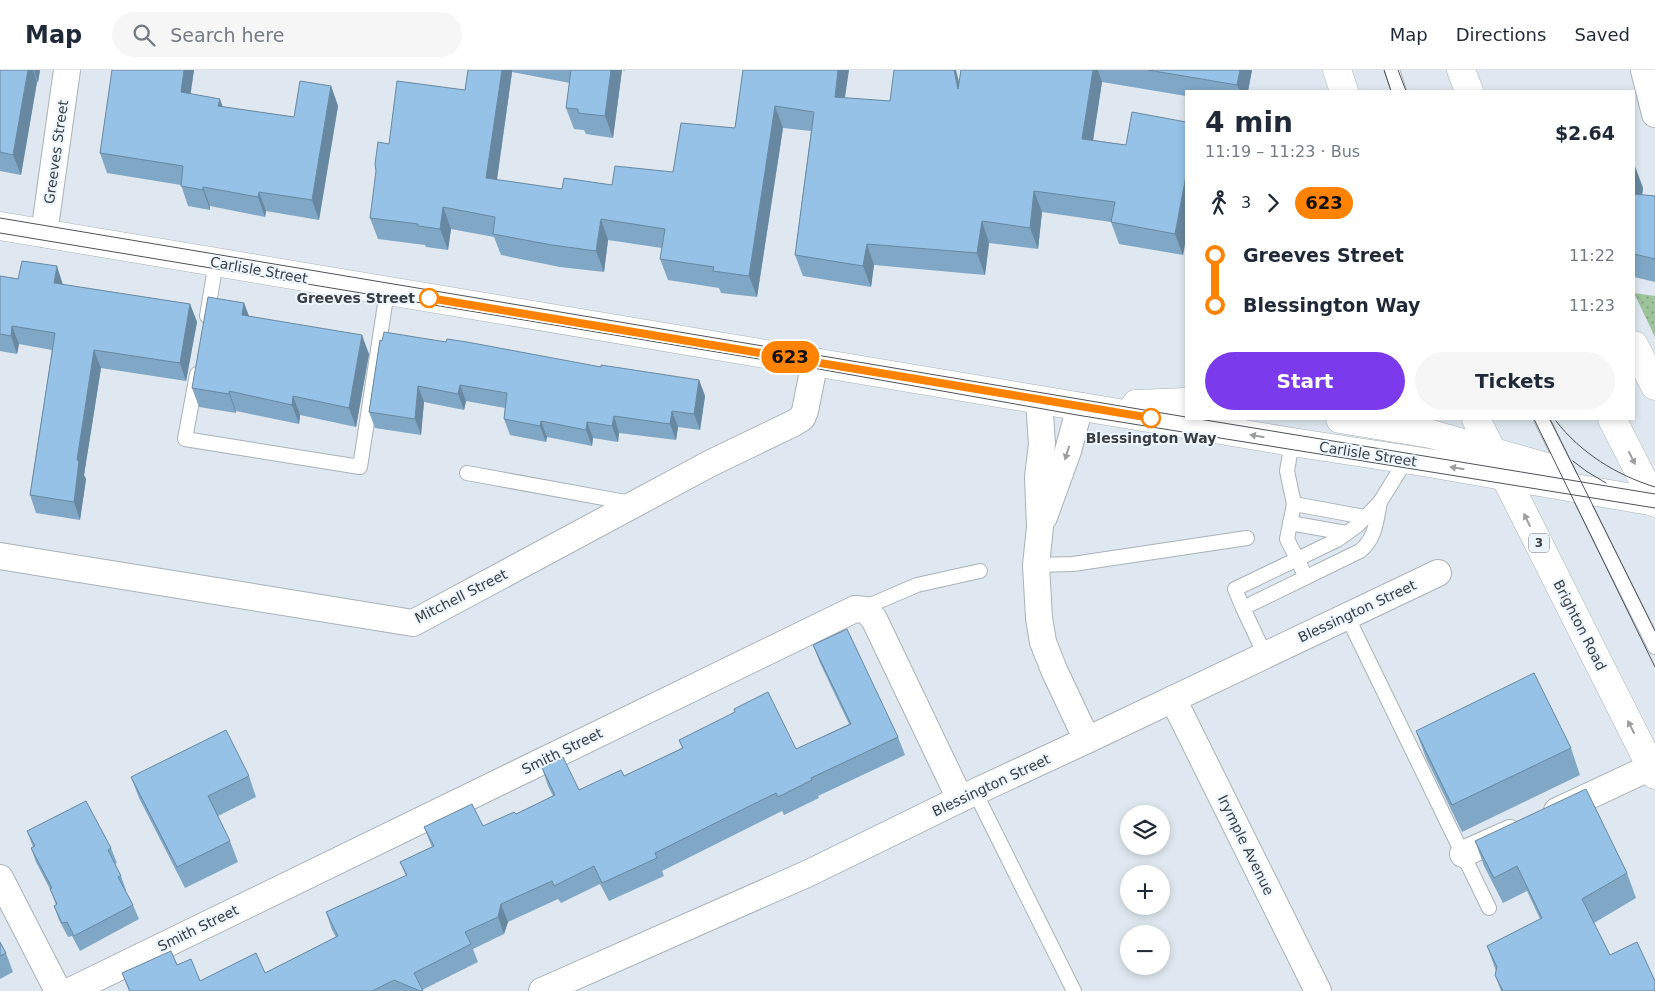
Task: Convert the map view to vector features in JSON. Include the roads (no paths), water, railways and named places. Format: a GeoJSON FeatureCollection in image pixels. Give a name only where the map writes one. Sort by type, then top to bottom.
{"type":"FeatureCollection","features":[{"type":"Feature","properties":{"kind":"main road"},"geometry":{"type":"LineString","coordinates":[[1337,70],[1344,90]]}},
{"type":"Feature","properties":{"kind":"main road"},"geometry":{"type":"LineString","coordinates":[[1461,70],[1468,90]]}},
{"type":"Feature","properties":{"kind":"main road","name":"Carlisle Street"},"geometry":{"type":"LineString","coordinates":[[0,226],[1292,442],[1505,476],[1573,481]]}},
{"type":"Feature","properties":{"kind":"main road"},"geometry":{"type":"LineString","coordinates":[[1635,347],[1655,386]]}},
{"type":"Feature","properties":{"kind":"main road","name":"Carlisle Street"},"geometry":{"type":"LineString","coordinates":[[1080,406],[1185,402]]}},
{"type":"Feature","properties":{"kind":"main road","name":"Carlisle Street"},"geometry":{"type":"LineString","coordinates":[[1346,420],[1431,434],[1493,451],[1573,481],[1654,500]]}},
{"type":"Feature","properties":{"kind":"main road","name":"3"},"geometry":{"type":"LineString","coordinates":[[1477,420],[1505,476]]}},
{"type":"Feature","properties":{"kind":"main road"},"geometry":{"type":"LineString","coordinates":[[1613,420],[1654,500]]}},
{"type":"Feature","properties":{"kind":"main road","name":"Brighton Road"},"geometry":{"type":"LineString","coordinates":[[1505,476],[1653,771]]}},
{"type":"Feature","properties":{"kind":"street","name":"Greeves Street"},"geometry":{"type":"LineString","coordinates":[[44,234],[67,70]]}},
{"type":"Feature","properties":{"kind":"street"},"geometry":{"type":"LineString","coordinates":[[1644,70],[1655,114]]}},
{"type":"Feature","properties":{"kind":"street","name":"Mitchell Street"},"geometry":{"type":"LineString","coordinates":[[0,556],[413,623],[711,462],[802,418],[815,361]]}},
{"type":"Feature","properties":{"kind":"street"},"geometry":{"type":"LineString","coordinates":[[1039,400],[1042,444],[1038,477],[1040,527],[1036,565],[1039,618],[1043,642],[1054,670],[1087,740]]}},
{"type":"Feature","properties":{"kind":"street"},"geometry":{"type":"LineString","coordinates":[[1040,527],[1068,451],[1080,406]]}},
{"type":"Feature","properties":{"kind":"street","name":"Blessington Street"},"geometry":{"type":"LineString","coordinates":[[542,991],[809,873],[968,795],[1438,573]]}},
{"type":"Feature","properties":{"kind":"street","name":"Smith Street"},"geometry":{"type":"LineString","coordinates":[[70,991],[811,629],[855,608],[861,610]]}},
{"type":"Feature","properties":{"kind":"street"},"geometry":{"type":"LineString","coordinates":[[861,610],[866,610],[874,619],[968,795]]}},
{"type":"Feature","properties":{"kind":"street","name":"Irymple Avenue"},"geometry":{"type":"LineString","coordinates":[[1173,698],[1318,991]]}},
{"type":"Feature","properties":{"kind":"street"},"geometry":{"type":"LineString","coordinates":[[1464,854],[1653,771]]}},
{"type":"Feature","properties":{"kind":"street"},"geometry":{"type":"LineString","coordinates":[[0,878],[58,991]]}},
{"type":"Feature","properties":{"kind":"lane"},"geometry":{"type":"LineString","coordinates":[[1392,70],[1399,90]]}},
{"type":"Feature","properties":{"kind":"lane"},"geometry":{"type":"LineString","coordinates":[[205,325],[216,262]]}},
{"type":"Feature","properties":{"kind":"lane"},"geometry":{"type":"LineString","coordinates":[[198,363],[185,439],[360,467],[387,291]]}},
{"type":"Feature","properties":{"kind":"lane"},"geometry":{"type":"LineString","coordinates":[[1542,420],[1655,648]]}},
{"type":"Feature","properties":{"kind":"lane"},"geometry":{"type":"LineString","coordinates":[[1292,442],[1287,470],[1294,504],[1287,539],[1306,578]]}},
{"type":"Feature","properties":{"kind":"lane"},"geometry":{"type":"LineString","coordinates":[[1265,655],[1235,589],[1336,540],[1358,525],[1380,502],[1406,460]]}},
{"type":"Feature","properties":{"kind":"lane"},"geometry":{"type":"LineString","coordinates":[[467,473],[635,504]]}},
{"type":"Feature","properties":{"kind":"lane"},"geometry":{"type":"LineString","coordinates":[[1243,608],[1360,551],[1369,544],[1374,535],[1380,502]]}},
{"type":"Feature","properties":{"kind":"lane"},"geometry":{"type":"LineString","coordinates":[[1294,504],[1364,517]]}},
{"type":"Feature","properties":{"kind":"lane"},"geometry":{"type":"LineString","coordinates":[[1290,523],[1346,533]]}},
{"type":"Feature","properties":{"kind":"lane"},"geometry":{"type":"LineString","coordinates":[[1036,565],[1073,564],[1247,538]]}},
{"type":"Feature","properties":{"kind":"lane"},"geometry":{"type":"LineString","coordinates":[[861,610],[917,584],[980,571]]}},
{"type":"Feature","properties":{"kind":"lane"},"geometry":{"type":"LineString","coordinates":[[1347,616],[1489,908]]}},
{"type":"Feature","properties":{"kind":"lane"},"geometry":{"type":"LineString","coordinates":[[968,795],[1074,991]]}},
{"type":"Feature","properties":{"kind":"tram line"},"geometry":{"type":"LineString","coordinates":[[1384,70],[1391,90]]}},
{"type":"Feature","properties":{"kind":"tram line"},"geometry":{"type":"LineString","coordinates":[[1398,70],[1406,90]]}},
{"type":"Feature","properties":{"kind":"tram line"},"geometry":{"type":"LineString","coordinates":[[0,218],[1185,417]]}},
{"type":"Feature","properties":{"kind":"tram line"},"geometry":{"type":"LineString","coordinates":[[0,233],[813,368],[1077,415],[1655,508]]}},
{"type":"Feature","properties":{"kind":"tram line"},"geometry":{"type":"LineString","coordinates":[[1205,420],[1655,494]]}},
{"type":"Feature","properties":{"kind":"tram line"},"geometry":{"type":"LineString","coordinates":[[1534,420],[1655,667]]}},
{"type":"Feature","properties":{"kind":"tram line"},"geometry":{"type":"LineString","coordinates":[[1550,420],[1655,631]]}},
{"type":"Feature","properties":{"kind":"tram line"},"geometry":{"type":"LineString","coordinates":[[1556,421],[1566,433],[1600,462],[1627,476],[1655,487]]}},
{"type":"Feature","properties":{"kind":"tram line"},"geometry":{"type":"LineString","coordinates":[[1573,461],[1606,483]]}},
{"type":"Feature","properties":{"kind":"place","name":"Greeves Street"},"geometry":{"type":"Point","coordinates":[429,298]}},
{"type":"Feature","properties":{"kind":"place","name":"Blessington Way"},"geometry":{"type":"Point","coordinates":[1151,418]}}]}
